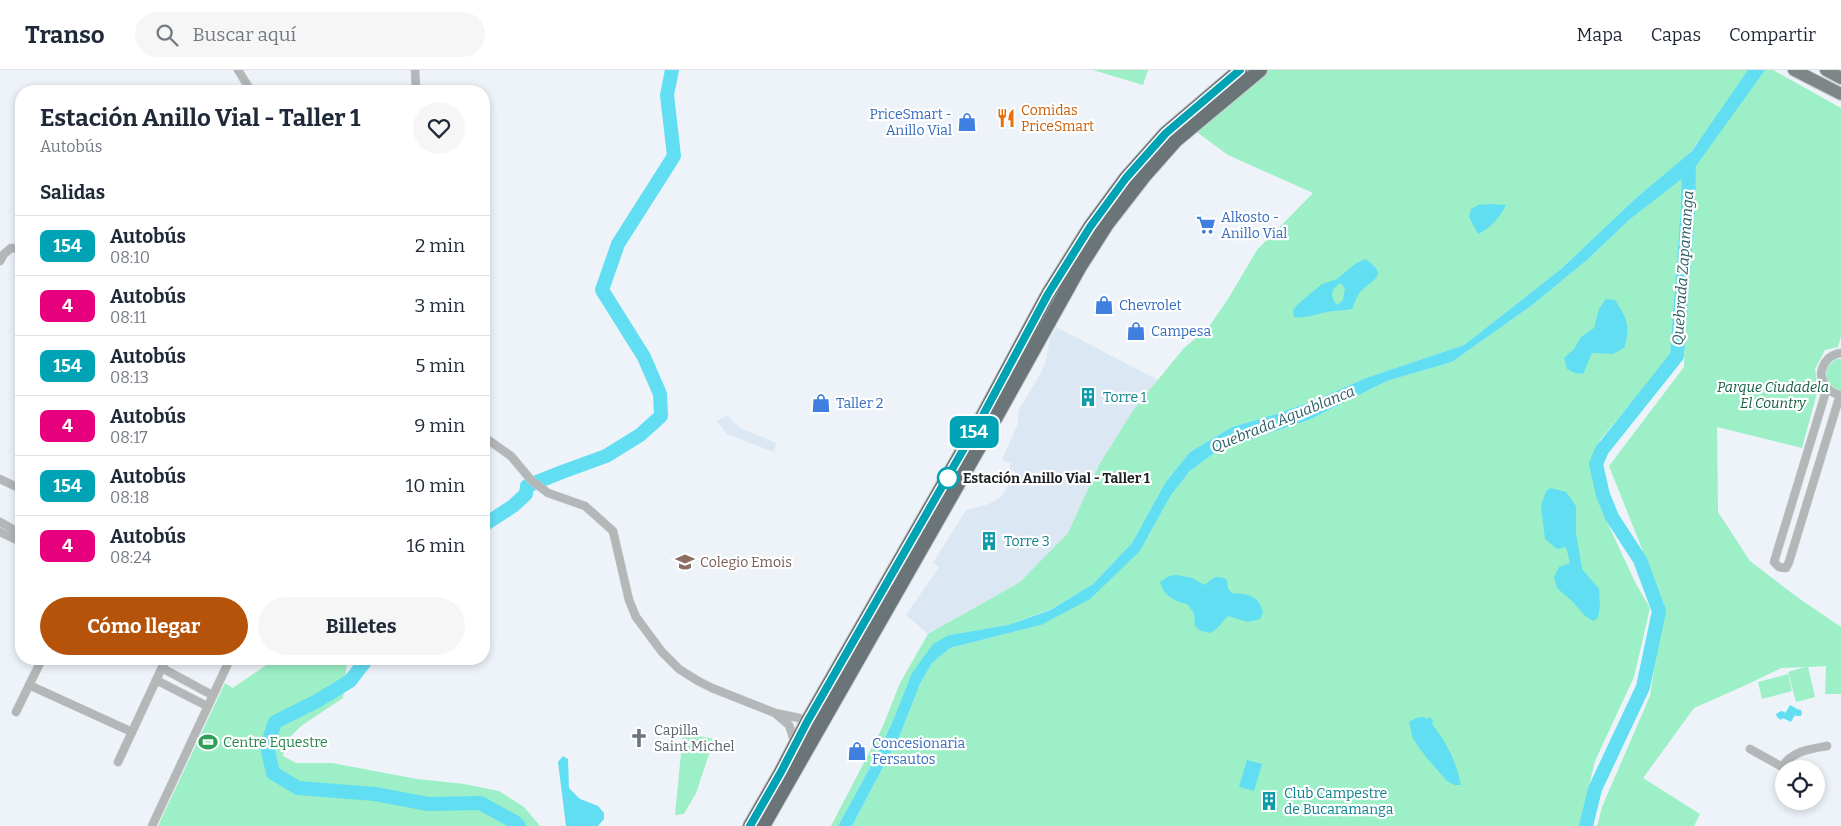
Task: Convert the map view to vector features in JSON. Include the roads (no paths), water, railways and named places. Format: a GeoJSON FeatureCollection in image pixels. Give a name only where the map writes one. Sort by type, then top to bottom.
{"type":"FeatureCollection","features":[{"type":"Feature","properties":{"kind":"highway"},"geometry":{"type":"LineString","coordinates":[[750,826],[807,722],[982,417],[1048,294],[1090,227],[1126,178],[1166,133],[1240,70]]}},
{"type":"Feature","properties":{"kind":"highway"},"geometry":{"type":"LineString","coordinates":[[763,826],[1079,268],[1107,224],[1145,175],[1176,140],[1260,70]]}},
{"type":"Feature","properties":{"kind":"main road"},"geometry":{"type":"LineString","coordinates":[[1794,70],[1841,94]]}},
{"type":"Feature","properties":{"kind":"main road"},"geometry":{"type":"LineString","coordinates":[[1826,70],[1841,78]]}},
{"type":"Feature","properties":{"kind":"street"},"geometry":{"type":"LineString","coordinates":[[238,70],[247,85]]}},
{"type":"Feature","properties":{"kind":"street"},"geometry":{"type":"LineString","coordinates":[[415,70],[416,85]]}},
{"type":"Feature","properties":{"kind":"street"},"geometry":{"type":"LineString","coordinates":[[0,261],[4,254],[12,248],[15,248]]}},
{"type":"Feature","properties":{"kind":"street"},"geometry":{"type":"LineString","coordinates":[[1827,388],[1774,562],[1779,567],[1786,568],[1789,562],[1840,395],[1827,388],[1822,379],[1822,369],[1831,357],[1841,352]]}},
{"type":"Feature","properties":{"kind":"street"},"geometry":{"type":"LineString","coordinates":[[490,441],[511,456],[531,480],[548,493],[585,506],[613,531],[629,600],[636,617],[662,652],[679,669],[698,682],[712,688],[775,713],[799,718],[807,722]]}},
{"type":"Feature","properties":{"kind":"street"},"geometry":{"type":"LineString","coordinates":[[0,479],[15,486]]}},
{"type":"Feature","properties":{"kind":"street"},"geometry":{"type":"LineString","coordinates":[[0,522],[15,531]]}},
{"type":"Feature","properties":{"kind":"street"},"geometry":{"type":"LineString","coordinates":[[0,532],[15,539]]}},
{"type":"Feature","properties":{"kind":"street"},"geometry":{"type":"LineString","coordinates":[[16,712],[39,665]]}},
{"type":"Feature","properties":{"kind":"street"},"geometry":{"type":"LineString","coordinates":[[118,762],[163,665]]}},
{"type":"Feature","properties":{"kind":"street"},"geometry":{"type":"LineString","coordinates":[[152,826],[227,665]]}},
{"type":"Feature","properties":{"kind":"street"},"geometry":{"type":"LineString","coordinates":[[162,668],[212,695]]}},
{"type":"Feature","properties":{"kind":"street"},"geometry":{"type":"LineString","coordinates":[[156,680],[207,706]]}},
{"type":"Feature","properties":{"kind":"street"},"geometry":{"type":"LineString","coordinates":[[29,685],[132,732]]}},
{"type":"Feature","properties":{"kind":"street"},"geometry":{"type":"LineString","coordinates":[[775,713],[789,725],[795,745]]}},
{"type":"Feature","properties":{"kind":"street"},"geometry":{"type":"LineString","coordinates":[[1787,760],[1798,753],[1827,746]]}},
{"type":"Feature","properties":{"kind":"street"},"geometry":{"type":"LineString","coordinates":[[1750,749],[1775,763]]}},
{"type":"Feature","properties":{"kind":"water","name":"Quebrada Aguablanca"},"geometry":{"type":"Polygon","coordinates":[[[1748,70],[1765,70],[1693,170],[1629,220],[1587,260],[1531,306],[1452,362],[1387,381],[1309,420],[1213,454],[1190,471],[1171,495],[1140,551],[1090,599],[1041,625],[950,648],[932,663],[920,684],[900,735],[852,826],[838,826],[880,749],[912,673],[933,644],[949,635],[1008,625],[1050,610],[1093,584],[1132,543],[1165,483],[1190,452],[1232,427],[1313,401],[1366,378],[1464,345],[1561,269],[1637,197],[1692,151],[1748,70]]]}},
{"type":"Feature","properties":{"kind":"water"},"geometry":{"type":"Polygon","coordinates":[[[1478,205],[1506,205],[1495,222],[1478,234],[1469,217],[1471,209],[1478,205]]]}},
{"type":"Feature","properties":{"kind":"water"},"geometry":{"type":"Polygon","coordinates":[[[1365,259],[1372,264],[1378,273],[1375,279],[1361,291],[1352,309],[1330,311],[1307,317],[1294,317],[1293,310],[1298,304],[1322,284],[1337,279],[1355,264],[1365,259]],[[1341,283],[1333,290],[1332,295],[1337,305],[1343,300],[1345,289],[1341,283]]]}},
{"type":"Feature","properties":{"kind":"water"},"geometry":{"type":"Polygon","coordinates":[[[1606,299],[1615,300],[1627,323],[1624,348],[1613,354],[1592,353],[1583,374],[1575,373],[1567,369],[1564,358],[1574,349],[1581,337],[1594,328],[1599,309],[1606,299]]]}},
{"type":"Feature","properties":{"kind":"water"},"geometry":{"type":"Polygon","coordinates":[[[1551,488],[1566,492],[1576,506],[1576,533],[1582,569],[1599,589],[1600,605],[1598,618],[1593,621],[1585,616],[1557,588],[1554,577],[1559,567],[1570,563],[1566,547],[1557,549],[1545,539],[1541,506],[1546,491],[1551,488]]]}},
{"type":"Feature","properties":{"kind":"water"},"geometry":{"type":"Polygon","coordinates":[[[1176,575],[1192,578],[1205,585],[1215,578],[1224,578],[1227,580],[1228,589],[1232,593],[1248,595],[1256,599],[1263,613],[1260,619],[1248,622],[1228,616],[1217,628],[1209,633],[1199,630],[1195,626],[1194,613],[1187,604],[1178,602],[1170,597],[1162,587],[1160,582],[1169,576],[1176,575]]]}},
{"type":"Feature","properties":{"kind":"water"},"geometry":{"type":"Polygon","coordinates":[[[1790,705],[1800,709],[1802,712],[1801,716],[1795,716],[1796,713],[1791,722],[1777,717],[1776,714],[1781,711],[1785,712],[1784,715],[1790,705]]]}},
{"type":"Feature","properties":{"kind":"water"},"geometry":{"type":"Polygon","coordinates":[[[1423,717],[1427,719],[1430,717],[1433,721],[1432,724],[1454,760],[1461,785],[1455,785],[1447,781],[1413,739],[1409,722],[1423,717]]]}},
{"type":"Feature","properties":{"kind":"water"},"geometry":{"type":"Polygon","coordinates":[[[563,756],[568,759],[569,788],[580,799],[598,806],[604,813],[604,819],[598,826],[566,826],[558,762],[563,756]]]}},
{"type":"Feature","properties":{"kind":"water"},"geometry":{"type":"Polygon","coordinates":[[[1247,760],[1262,764],[1254,791],[1239,787],[1247,760]]]}},
{"type":"Feature","properties":{"kind":"waterway"},"geometry":{"type":"LineString","coordinates":[[490,521],[513,506],[526,494],[527,486],[606,456],[640,435],[661,416],[660,394],[644,357],[602,290],[618,244],[674,156],[667,95],[672,70]]}},
{"type":"Feature","properties":{"kind":"waterway","name":"Quebrada Zapamanga"},"geometry":{"type":"LineString","coordinates":[[1586,826],[1595,789],[1643,687],[1659,611],[1640,560],[1612,517],[1603,495],[1596,464],[1602,450],[1677,356],[1688,208],[1689,165]]}},
{"type":"Feature","properties":{"kind":"waterway"},"geometry":{"type":"LineString","coordinates":[[362,665],[350,681],[317,701],[275,722],[267,746],[273,773],[298,788],[375,794],[428,804],[480,803],[519,826]]}},
{"type":"Feature","properties":{"kind":"place","name":"Comidas PriceSmart"},"geometry":{"type":"Point","coordinates":[1006,118]}},
{"type":"Feature","properties":{"kind":"place","name":"PriceSmart - Anillo Vial"},"geometry":{"type":"Point","coordinates":[967,122]}},
{"type":"Feature","properties":{"kind":"place","name":"Alkosto - Anillo Vial"},"geometry":{"type":"Point","coordinates":[1206,225]}},
{"type":"Feature","properties":{"kind":"place","name":"Chevrolet"},"geometry":{"type":"Point","coordinates":[1104,305]}},
{"type":"Feature","properties":{"kind":"place","name":"Campesa"},"geometry":{"type":"Point","coordinates":[1136,331]}},
{"type":"Feature","properties":{"kind":"place","name":"Torre 1"},"geometry":{"type":"Point","coordinates":[1088,397]}},
{"type":"Feature","properties":{"kind":"place","name":"Taller 2"},"geometry":{"type":"Point","coordinates":[821,403]}},
{"type":"Feature","properties":{"kind":"place","name":"Estación Anillo Vial - Taller 1"},"geometry":{"type":"Point","coordinates":[948,478]}},
{"type":"Feature","properties":{"kind":"place","name":"Torre 3"},"geometry":{"type":"Point","coordinates":[989,541]}},
{"type":"Feature","properties":{"kind":"place","name":"Colegio Emois"},"geometry":{"type":"Point","coordinates":[685,562]}},
{"type":"Feature","properties":{"kind":"place","name":"Capilla Saint Michel"},"geometry":{"type":"Point","coordinates":[639,738]}},
{"type":"Feature","properties":{"kind":"place","name":"Centre Equestre"},"geometry":{"type":"Point","coordinates":[208,742]}},
{"type":"Feature","properties":{"kind":"place","name":"Concesionaria Fersautos"},"geometry":{"type":"Point","coordinates":[857,751]}},
{"type":"Feature","properties":{"kind":"place","name":"Club Campestre de Bucaramanga"},"geometry":{"type":"Point","coordinates":[1269,801]}},
{"type":"Feature","properties":{"kind":"park label","name":"Parque Ciudadela El Country"},"geometry":{"type":"Point","coordinates":[1773,396]}}]}
